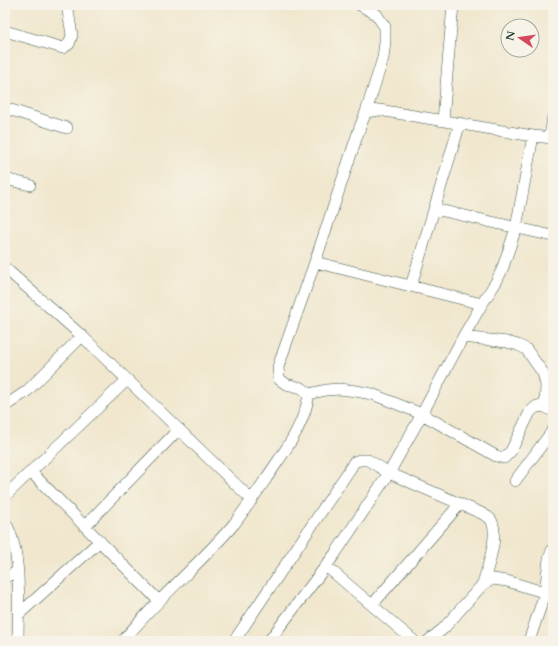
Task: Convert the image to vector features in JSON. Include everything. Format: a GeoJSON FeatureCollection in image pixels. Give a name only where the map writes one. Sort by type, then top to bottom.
{"type":"FeatureCollection","features":[{"type":"Feature","properties":{"kind":"street"},"geometry":{"type":"LineString","coordinates":[[5,31],[63,48],[69,44],[72,35],[67,5]]}},
{"type":"Feature","properties":{"kind":"street"},"geometry":{"type":"LineString","coordinates":[[309,394],[302,388],[286,384],[279,379],[278,367],[366,112],[383,58],[385,27],[378,10],[360,5]]}},
{"type":"Feature","properties":{"kind":"street"},"geometry":{"type":"LineString","coordinates":[[443,120],[453,5]]}},
{"type":"Feature","properties":{"kind":"street"},"geometry":{"type":"LineString","coordinates":[[5,108],[67,128]]}},
{"type":"Feature","properties":{"kind":"street"},"geometry":{"type":"LineString","coordinates":[[366,112],[379,110],[533,136],[551,137],[553,117]]}},
{"type":"Feature","properties":{"kind":"street"},"geometry":{"type":"LineString","coordinates":[[412,286],[460,124]]}},
{"type":"Feature","properties":{"kind":"street"},"geometry":{"type":"LineString","coordinates":[[269,641],[335,554],[389,474],[463,337],[496,282],[502,270],[516,228],[533,136]]}},
{"type":"Feature","properties":{"kind":"street"},"geometry":{"type":"LineString","coordinates":[[5,179],[30,185]]}},
{"type":"Feature","properties":{"kind":"street"},"geometry":{"type":"LineString","coordinates":[[434,209],[553,236]]}},
{"type":"Feature","properties":{"kind":"street"},"geometry":{"type":"LineString","coordinates":[[315,262],[482,304]]}},
{"type":"Feature","properties":{"kind":"street"},"geometry":{"type":"LineString","coordinates":[[5,268],[82,336],[252,500]]}},
{"type":"Feature","properties":{"kind":"street"},"geometry":{"type":"LineString","coordinates":[[5,406],[27,391],[82,336]]}},
{"type":"Feature","properties":{"kind":"street"},"geometry":{"type":"LineString","coordinates":[[309,394],[338,389],[372,394],[422,414],[496,456],[504,458],[511,451],[530,412],[537,406],[549,409],[550,381],[526,349],[507,342],[463,337]]}},
{"type":"Feature","properties":{"kind":"street"},"geometry":{"type":"LineString","coordinates":[[5,496],[127,380]]}},
{"type":"Feature","properties":{"kind":"street"},"geometry":{"type":"LineString","coordinates":[[124,641],[146,614],[233,524],[252,500],[294,436],[302,419],[309,394]]}},
{"type":"Feature","properties":{"kind":"street"},"geometry":{"type":"LineString","coordinates":[[84,526],[179,429]]}},
{"type":"Feature","properties":{"kind":"street"},"geometry":{"type":"LineString","coordinates":[[515,481],[553,430]]}},
{"type":"Feature","properties":{"kind":"street"},"geometry":{"type":"LineString","coordinates":[[234,641],[354,462],[360,460],[368,460],[389,474],[490,518],[494,527],[494,542],[483,584]]}},
{"type":"Feature","properties":{"kind":"street"},"geometry":{"type":"LineString","coordinates":[[30,472],[159,601]]}},
{"type":"Feature","properties":{"kind":"street"},"geometry":{"type":"LineString","coordinates":[[372,605],[460,504]]}},
{"type":"Feature","properties":{"kind":"street"},"geometry":{"type":"LineString","coordinates":[[5,522],[14,545],[17,572],[18,641]]}},
{"type":"Feature","properties":{"kind":"street"},"geometry":{"type":"LineString","coordinates":[[18,615],[100,541]]}},
{"type":"Feature","properties":{"kind":"street"},"geometry":{"type":"LineString","coordinates":[[529,641],[549,594],[549,559],[553,548]]}},
{"type":"Feature","properties":{"kind":"street"},"geometry":{"type":"LineString","coordinates":[[326,566],[414,641]]}},
{"type":"Feature","properties":{"kind":"street"},"geometry":{"type":"LineString","coordinates":[[5,577],[17,572]]}},
{"type":"Feature","properties":{"kind":"street"},"geometry":{"type":"LineString","coordinates":[[428,641],[443,630],[483,584],[493,579],[549,594]]}}]}
